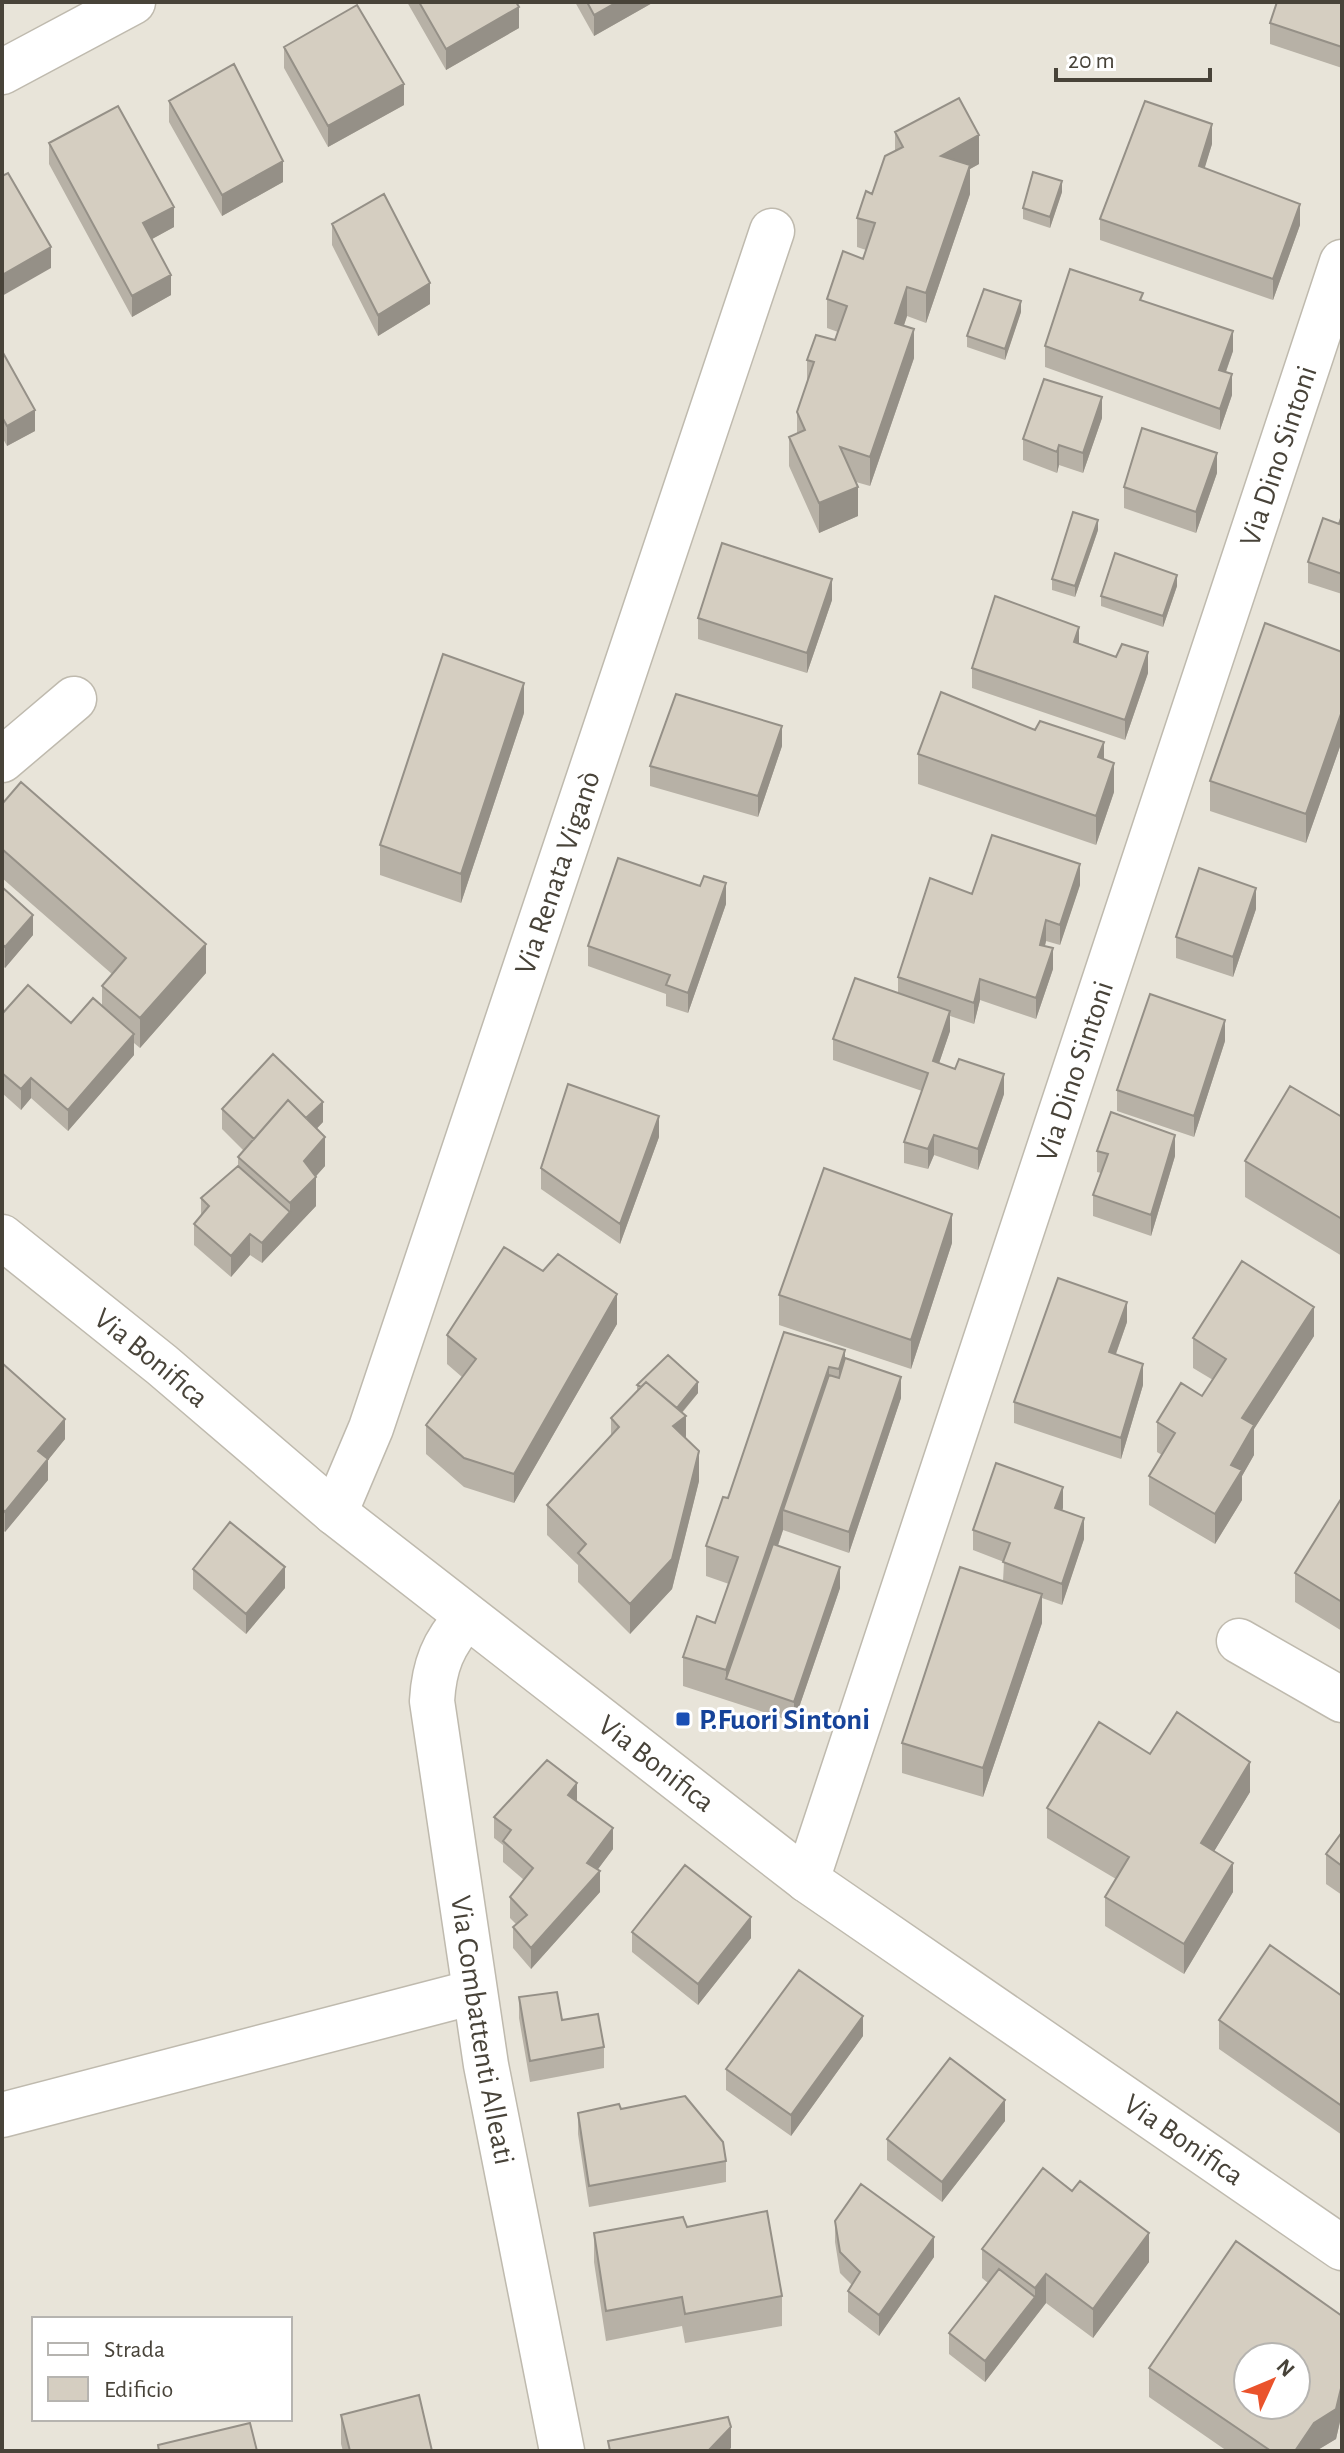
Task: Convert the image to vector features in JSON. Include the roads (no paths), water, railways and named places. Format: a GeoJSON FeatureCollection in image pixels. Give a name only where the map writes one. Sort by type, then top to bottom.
{"type":"FeatureCollection","features":[{"type":"Feature","properties":{"kind":"street"},"geometry":{"type":"LineString","coordinates":[[2,72],[133,2]]}},
{"type":"Feature","properties":{"kind":"street","name":"Via Renata Viganò"},"geometry":{"type":"LineString","coordinates":[[335,1513],[371,1428],[772,231]]}},
{"type":"Feature","properties":{"kind":"street","name":"Via Dino Sintoni"},"geometry":{"type":"LineString","coordinates":[[807,1880],[1342,262]]}},
{"type":"Feature","properties":{"kind":"street"},"geometry":{"type":"LineString","coordinates":[[2,760],[74,699]]}},
{"type":"Feature","properties":{"kind":"street","name":"Via Bonifica"},"geometry":{"type":"LineString","coordinates":[[2,1237],[162,1365],[335,1513],[807,1880],[1342,2248]]}},
{"type":"Feature","properties":{"kind":"street","name":"Via Combattenti Alleati"},"geometry":{"type":"LineString","coordinates":[[467,1617],[447,1640],[434,1672],[432,1701],[474,1992],[562,2451]]}},
{"type":"Feature","properties":{"kind":"street"},"geometry":{"type":"LineString","coordinates":[[1239,1641],[1342,1700]]}},
{"type":"Feature","properties":{"kind":"street"},"geometry":{"type":"LineString","coordinates":[[2,2115],[474,1992]]}},
{"type":"Feature","properties":{"kind":"place","name":"P.Fuori Sintoni"},"geometry":{"type":"Point","coordinates":[683,1719]}}]}
